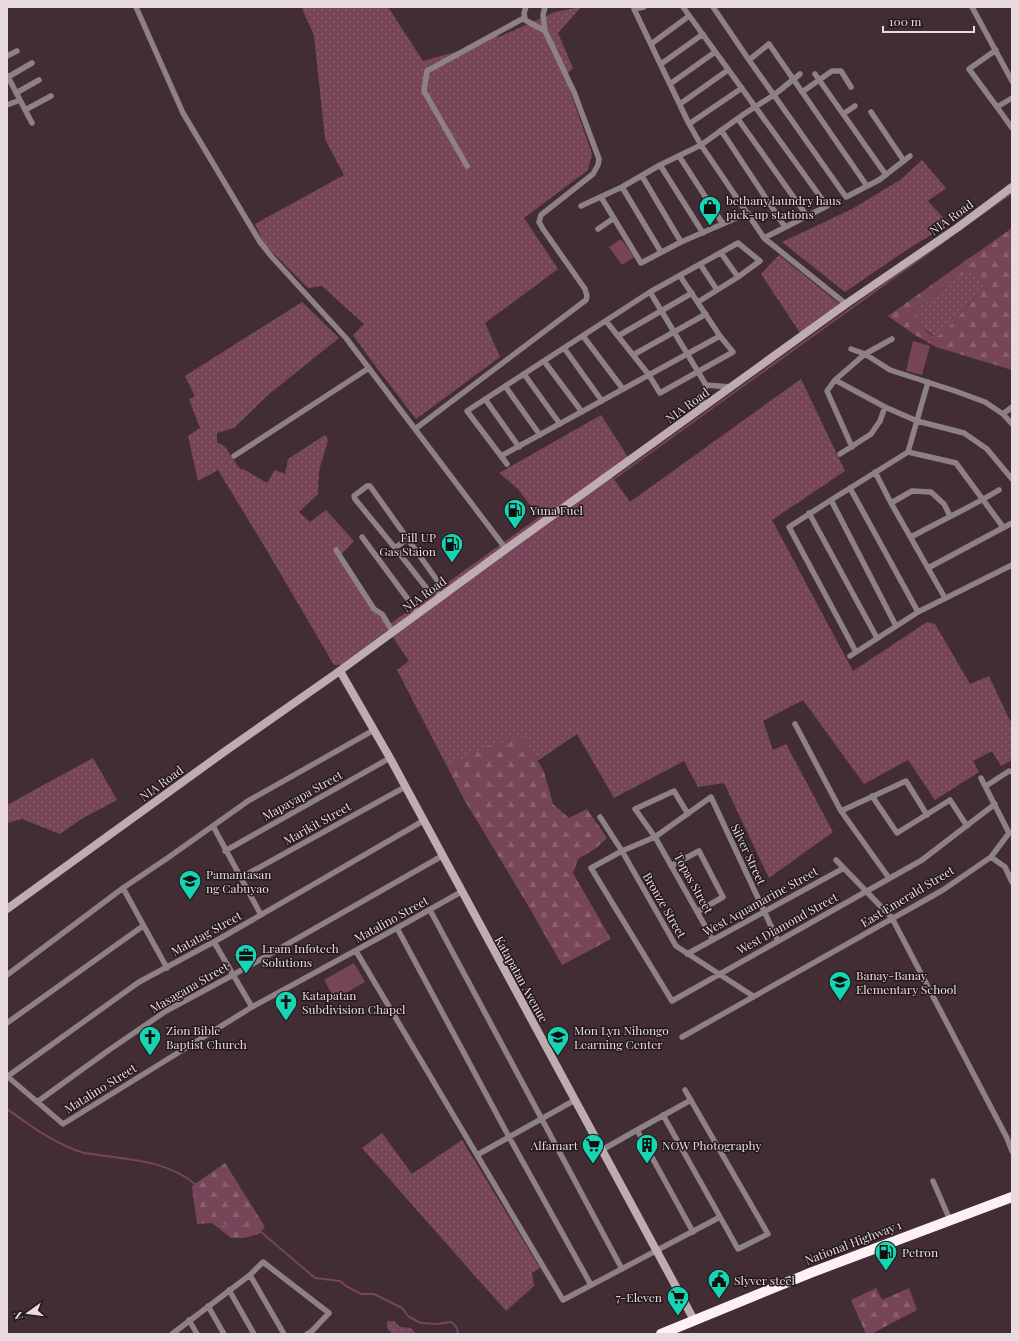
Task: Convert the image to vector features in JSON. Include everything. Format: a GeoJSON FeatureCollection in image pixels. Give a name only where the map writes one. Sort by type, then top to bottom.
{"type":"FeatureCollection","features":[{"type":"Feature","properties":{"kind":"highway","name":"National Highway 1"},"geometry":{"type":"LineString","coordinates":[[661,1334],[810,1272],[1012,1197]]}},
{"type":"Feature","properties":{"kind":"street"},"geometry":{"type":"LineString","coordinates":[[136,7],[183,113],[260,242],[346,338],[506,549]]}},
{"type":"Feature","properties":{"kind":"street"},"geometry":{"type":"LineString","coordinates":[[526,7],[524,11],[524,18],[546,32]]}},
{"type":"Feature","properties":{"kind":"street"},"geometry":{"type":"LineString","coordinates":[[415,429],[586,300],[587,296],[585,288],[542,229],[539,222],[541,215],[592,174],[598,165],[599,156],[574,92],[546,32],[543,15],[545,7]]}},
{"type":"Feature","properties":{"kind":"street"},"geometry":{"type":"LineString","coordinates":[[644,7],[634,9],[689,124],[701,145],[764,238],[846,304]]}},
{"type":"Feature","properties":{"kind":"street"},"geometry":{"type":"LineString","coordinates":[[683,7],[828,206],[764,238]]}},
{"type":"Feature","properties":{"kind":"street"},"geometry":{"type":"LineString","coordinates":[[713,7],[846,197],[879,180],[910,156]]}},
{"type":"Feature","properties":{"kind":"street"},"geometry":{"type":"LineString","coordinates":[[972,7],[1012,81]]}},
{"type":"Feature","properties":{"kind":"street"},"geometry":{"type":"LineString","coordinates":[[651,44],[689,16]]}},
{"type":"Feature","properties":{"kind":"street"},"geometry":{"type":"LineString","coordinates":[[467,166],[424,92],[427,71],[524,18]]}},
{"type":"Feature","properties":{"kind":"street"},"geometry":{"type":"LineString","coordinates":[[661,64],[703,34]]}},
{"type":"Feature","properties":{"kind":"street"},"geometry":{"type":"LineString","coordinates":[[749,60],[769,44],[867,186]]}},
{"type":"Feature","properties":{"kind":"street"},"geometry":{"type":"LineString","coordinates":[[996,50],[969,69],[997,106],[1009,119],[1012,128]]}},
{"type":"Feature","properties":{"kind":"street"},"geometry":{"type":"LineString","coordinates":[[7,56],[17,51]]}},
{"type":"Feature","properties":{"kind":"street"},"geometry":{"type":"LineString","coordinates":[[670,84],[715,52]]}},
{"type":"Feature","properties":{"kind":"street"},"geometry":{"type":"LineString","coordinates":[[32,63],[7,76],[32,123]]}},
{"type":"Feature","properties":{"kind":"street"},"geometry":{"type":"LineString","coordinates":[[680,104],[728,70]]}},
{"type":"Feature","properties":{"kind":"street"},"geometry":{"type":"LineString","coordinates":[[802,92],[832,71],[841,71],[851,87]]}},
{"type":"Feature","properties":{"kind":"street"},"geometry":{"type":"LineString","coordinates":[[581,206],[622,187],[660,165],[701,145],[744,114],[774,95],[800,74]]}},
{"type":"Feature","properties":{"kind":"street"},"geometry":{"type":"LineString","coordinates":[[815,74],[886,175]]}},
{"type":"Feature","properties":{"kind":"street"},"geometry":{"type":"LineString","coordinates":[[16,92],[39,80]]}},
{"type":"Feature","properties":{"kind":"street"},"geometry":{"type":"LineString","coordinates":[[689,124],[742,88]]}},
{"type":"Feature","properties":{"kind":"street"},"geometry":{"type":"LineString","coordinates":[[25,110],[51,96]]}},
{"type":"Feature","properties":{"kind":"street"},"geometry":{"type":"LineString","coordinates":[[997,106],[1012,98]]}},
{"type":"Feature","properties":{"kind":"street"},"geometry":{"type":"LineString","coordinates":[[7,105],[20,100]]}},
{"type":"Feature","properties":{"kind":"street"},"geometry":{"type":"LineString","coordinates":[[843,114],[855,106]]}},
{"type":"Feature","properties":{"kind":"street"},"geometry":{"type":"LineString","coordinates":[[871,112],[904,161]]}},
{"type":"Feature","properties":{"kind":"street"},"geometry":{"type":"LineString","coordinates":[[738,119],[807,216]]}},
{"type":"Feature","properties":{"kind":"street"},"geometry":{"type":"LineString","coordinates":[[721,130],[785,227]]}},
{"type":"Feature","properties":{"kind":"street"},"geometry":{"type":"LineString","coordinates":[[679,156],[723,224]]}},
{"type":"Feature","properties":{"kind":"street"},"geometry":{"type":"LineString","coordinates":[[660,165],[703,233]]}},
{"type":"Feature","properties":{"kind":"street"},"geometry":{"type":"LineString","coordinates":[[642,176],[681,242]]}},
{"type":"Feature","properties":{"kind":"street"},"geometry":{"type":"LineString","coordinates":[[622,187],[661,252]]}},
{"type":"Feature","properties":{"kind":"street","name":"NIA Road"},"geometry":{"type":"LineString","coordinates":[[7,909],[224,752],[340,671],[506,549],[846,304],[957,228],[1012,187]]}},
{"type":"Feature","properties":{"kind":"street"},"geometry":{"type":"LineString","coordinates":[[601,197],[641,262],[681,242],[748,213]]}},
{"type":"Feature","properties":{"kind":"street"},"geometry":{"type":"LineString","coordinates":[[598,229],[614,218]]}},
{"type":"Feature","properties":{"kind":"street"},"geometry":{"type":"LineString","coordinates":[[508,464],[467,411],[650,292],[738,243],[760,261],[738,277],[698,302]]}},
{"type":"Feature","properties":{"kind":"street"},"geometry":{"type":"LineString","coordinates":[[721,253],[738,277]]}},
{"type":"Feature","properties":{"kind":"street"},"geometry":{"type":"LineString","coordinates":[[700,264],[717,290]]}},
{"type":"Feature","properties":{"kind":"street"},"geometry":{"type":"LineString","coordinates":[[606,321],[649,375],[660,393],[733,352],[720,336],[680,276]]}},
{"type":"Feature","properties":{"kind":"street"},"geometry":{"type":"LineString","coordinates":[[650,292],[706,385],[700,410]]}},
{"type":"Feature","properties":{"kind":"street"},"geometry":{"type":"LineString","coordinates":[[618,336],[692,293]]}},
{"type":"Feature","properties":{"kind":"street"},"geometry":{"type":"LineString","coordinates":[[633,355],[706,314]]}},
{"type":"Feature","properties":{"kind":"street"},"geometry":{"type":"LineString","coordinates":[[583,336],[623,389]]}},
{"type":"Feature","properties":{"kind":"street"},"geometry":{"type":"LineString","coordinates":[[501,456],[720,336]]}},
{"type":"Feature","properties":{"kind":"street"},"geometry":{"type":"LineString","coordinates":[[852,447],[827,391],[835,380],[865,354],[892,339]]}},
{"type":"Feature","properties":{"kind":"street"},"geometry":{"type":"LineString","coordinates":[[564,348],[602,401]]}},
{"type":"Feature","properties":{"kind":"street"},"geometry":{"type":"LineString","coordinates":[[851,349],[865,354],[890,370],[985,402],[1003,414],[1012,424]]}},
{"type":"Feature","properties":{"kind":"street"},"geometry":{"type":"LineString","coordinates":[[544,361],[582,412]]}},
{"type":"Feature","properties":{"kind":"street"},"geometry":{"type":"LineString","coordinates":[[234,456],[369,368]]}},
{"type":"Feature","properties":{"kind":"street"},"geometry":{"type":"LineString","coordinates":[[524,374],[560,424]]}},
{"type":"Feature","properties":{"kind":"street"},"geometry":{"type":"LineString","coordinates":[[835,380],[885,407],[917,421],[964,433],[987,449],[1012,479]]}},
{"type":"Feature","properties":{"kind":"street"},"geometry":{"type":"LineString","coordinates":[[856,652],[789,527],[908,452],[928,382]]}},
{"type":"Feature","properties":{"kind":"street"},"geometry":{"type":"LineString","coordinates":[[706,385],[732,387]]}},
{"type":"Feature","properties":{"kind":"street"},"geometry":{"type":"LineString","coordinates":[[505,386],[540,435]]}},
{"type":"Feature","properties":{"kind":"street"},"geometry":{"type":"LineString","coordinates":[[485,399],[519,446]]}},
{"type":"Feature","properties":{"kind":"street"},"geometry":{"type":"LineString","coordinates":[[840,454],[871,434],[880,421],[885,407]]}},
{"type":"Feature","properties":{"kind":"street"},"geometry":{"type":"LineString","coordinates":[[1003,414],[1012,407]]}},
{"type":"Feature","properties":{"kind":"street"},"geometry":{"type":"LineString","coordinates":[[908,452],[956,463],[1002,527]]}},
{"type":"Feature","properties":{"kind":"street"},"geometry":{"type":"LineString","coordinates":[[875,472],[891,503],[946,598]]}},
{"type":"Feature","properties":{"kind":"street"},"geometry":{"type":"LineString","coordinates":[[367,486],[370,486],[439,583],[439,586],[431,592],[428,590],[395,548],[354,498],[367,486]]}},
{"type":"Feature","properties":{"kind":"street"},"geometry":{"type":"LineString","coordinates":[[850,488],[918,612]]}},
{"type":"Feature","properties":{"kind":"street"},"geometry":{"type":"LineString","coordinates":[[911,537],[983,500],[999,490]]}},
{"type":"Feature","properties":{"kind":"street"},"geometry":{"type":"LineString","coordinates":[[891,503],[912,491],[931,492],[944,504],[950,516]]}},
{"type":"Feature","properties":{"kind":"street"},"geometry":{"type":"LineString","coordinates":[[831,500],[896,626]]}},
{"type":"Feature","properties":{"kind":"street"},"geometry":{"type":"LineString","coordinates":[[809,513],[877,638]]}},
{"type":"Feature","properties":{"kind":"street"},"geometry":{"type":"LineString","coordinates":[[928,568],[1012,523]]}},
{"type":"Feature","properties":{"kind":"street"},"geometry":{"type":"LineString","coordinates":[[362,537],[418,613]]}},
{"type":"Feature","properties":{"kind":"street"},"geometry":{"type":"LineString","coordinates":[[395,548],[407,539]]}},
{"type":"Feature","properties":{"kind":"street"},"geometry":{"type":"LineString","coordinates":[[336,550],[374,609],[382,614],[393,632]]}},
{"type":"Feature","properties":{"kind":"street"},"geometry":{"type":"LineString","coordinates":[[850,656],[918,612],[1012,565]]}},
{"type":"Feature","properties":{"kind":"street"},"geometry":{"type":"LineString","coordinates":[[435,589],[441,597]]}},
{"type":"Feature","properties":{"kind":"street","name":"Katapatan Avenue"},"geometry":{"type":"LineString","coordinates":[[340,671],[390,758],[461,892],[694,1320]]}},
{"type":"Feature","properties":{"kind":"street"},"geometry":{"type":"LineString","coordinates":[[795,724],[841,811],[889,878]]}},
{"type":"Feature","properties":{"kind":"street"},"geometry":{"type":"LineString","coordinates":[[7,975],[123,888],[248,801],[374,730]]}},
{"type":"Feature","properties":{"kind":"street","name":"Mapayapa Street"},"geometry":{"type":"LineString","coordinates":[[225,851],[390,758]]}},
{"type":"Feature","properties":{"kind":"street"},"geometry":{"type":"LineString","coordinates":[[986,786],[1009,771],[1012,772]]}},
{"type":"Feature","properties":{"kind":"street","name":"East Emerald Street"},"geometry":{"type":"LineString","coordinates":[[682,1037],[942,890],[990,857],[1009,833],[981,778]]}},
{"type":"Feature","properties":{"kind":"street"},"geometry":{"type":"LineString","coordinates":[[841,811],[906,781],[927,815]]}},
{"type":"Feature","properties":{"kind":"street","name":"Marikit Street"},"geometry":{"type":"LineString","coordinates":[[240,878],[405,787]]}},
{"type":"Feature","properties":{"kind":"street","name":"Topas Street"},"geometry":{"type":"LineString","coordinates":[[688,814],[674,791],[635,809],[655,837],[713,940]]}},
{"type":"Feature","properties":{"kind":"street"},"geometry":{"type":"LineString","coordinates":[[872,796],[897,833],[950,800],[967,826]]}},
{"type":"Feature","properties":{"kind":"street","name":"Silver Street"},"geometry":{"type":"LineString","coordinates":[[688,814],[711,798],[778,941]]}},
{"type":"Feature","properties":{"kind":"street","name":"West Diamond Street"},"geometry":{"type":"LineString","coordinates":[[622,852],[591,868],[672,1001],[922,860],[995,804]]}},
{"type":"Feature","properties":{"kind":"street"},"geometry":{"type":"LineString","coordinates":[[622,852],[655,837],[688,814]]}},
{"type":"Feature","properties":{"kind":"street","name":"Bronze Street"},"geometry":{"type":"LineString","coordinates":[[600,817],[676,946],[754,996]]}},
{"type":"Feature","properties":{"kind":"street","name":"Matatag Street"},"geometry":{"type":"LineString","coordinates":[[7,1076],[139,982],[214,942],[423,821]]}},
{"type":"Feature","properties":{"kind":"street"},"geometry":{"type":"LineString","coordinates":[[213,826],[260,915]]}},
{"type":"Feature","properties":{"kind":"street"},"geometry":{"type":"LineString","coordinates":[[671,866],[699,851],[723,897],[697,912]]}},
{"type":"Feature","properties":{"kind":"street","name":"Masagana Street"},"geometry":{"type":"LineString","coordinates":[[37,1102],[109,1050],[166,1012],[442,856]]}},
{"type":"Feature","properties":{"kind":"street"},"geometry":{"type":"LineString","coordinates":[[990,857],[1005,867],[1012,882]]}},
{"type":"Feature","properties":{"kind":"street"},"geometry":{"type":"LineString","coordinates":[[836,860],[892,918],[1007,1138],[1012,1151]]}},
{"type":"Feature","properties":{"kind":"street","name":"West Aquamarine Street"},"geometry":{"type":"LineString","coordinates":[[687,954],[844,868]]}},
{"type":"Feature","properties":{"kind":"street"},"geometry":{"type":"LineString","coordinates":[[123,888],[167,968]]}},
{"type":"Feature","properties":{"kind":"street","name":"Matalino Street"},"geometry":{"type":"LineString","coordinates":[[37,1102],[63,1124],[252,1007],[461,892]]}},
{"type":"Feature","properties":{"kind":"street"},"geometry":{"type":"LineString","coordinates":[[430,910],[622,1269]]}},
{"type":"Feature","properties":{"kind":"street"},"geometry":{"type":"LineString","coordinates":[[7,1024],[143,926]]}},
{"type":"Feature","properties":{"kind":"street"},"geometry":{"type":"LineString","coordinates":[[398,928],[509,1137],[591,1286]]}},
{"type":"Feature","properties":{"kind":"street"},"geometry":{"type":"LineString","coordinates":[[214,942],[252,1007]]}},
{"type":"Feature","properties":{"kind":"street"},"geometry":{"type":"LineString","coordinates":[[356,951],[563,1300],[720,1217]]}},
{"type":"Feature","properties":{"kind":"street"},"geometry":{"type":"LineString","coordinates":[[7,1076],[37,1102]]}},
{"type":"Feature","properties":{"kind":"street"},"geometry":{"type":"LineString","coordinates":[[663,1115],[738,1249],[768,1234],[685,1090]]}},
{"type":"Feature","properties":{"kind":"street"},"geometry":{"type":"LineString","coordinates":[[477,1155],[575,1100]]}},
{"type":"Feature","properties":{"kind":"street"},"geometry":{"type":"LineString","coordinates":[[602,1150],[690,1100]]}},
{"type":"Feature","properties":{"kind":"street"},"geometry":{"type":"LineString","coordinates":[[637,1130],[693,1232]]}},
{"type":"Feature","properties":{"kind":"street"},"geometry":{"type":"LineString","coordinates":[[933,1181],[950,1220]]}},
{"type":"Feature","properties":{"kind":"street"},"geometry":{"type":"LineString","coordinates":[[172,1334],[250,1275],[263,1262],[329,1314],[308,1334]]}},
{"type":"Feature","properties":{"kind":"street"},"geometry":{"type":"LineString","coordinates":[[250,1275],[284,1334]]}},
{"type":"Feature","properties":{"kind":"street"},"geometry":{"type":"LineString","coordinates":[[229,1290],[254,1334]]}},
{"type":"Feature","properties":{"kind":"street"},"geometry":{"type":"LineString","coordinates":[[208,1306],[224,1334]]}},
{"type":"Feature","properties":{"kind":"street"},"geometry":{"type":"LineString","coordinates":[[189,1320],[196,1334]]}},
{"type":"Feature","properties":{"kind":"green space"},"geometry":{"type":"Polygon","coordinates":[[[307,7],[388,7],[423,61],[473,47],[494,31],[499,37],[555,12],[581,7],[558,33],[573,68],[565,76],[592,154],[588,170],[524,218],[558,269],[485,323],[500,357],[416,419],[353,335],[364,324],[322,286],[308,288],[264,244],[255,224],[344,175],[325,139],[314,35],[302,9],[307,7]]]}},
{"type":"Feature","properties":{"kind":"green space"},"geometry":{"type":"Polygon","coordinates":[[[922,160],[946,188],[928,201],[949,224],[908,249],[845,292],[782,242],[852,209],[900,180],[922,160]]]}},
{"type":"Feature","properties":{"kind":"green space"},"geometry":{"type":"Polygon","coordinates":[[[1012,228],[1012,370],[936,347],[915,335],[888,316],[962,263],[967,270],[915,310],[920,323],[926,331],[934,336],[938,336],[955,321],[984,287],[979,276],[972,272],[971,263],[978,255],[977,253],[1012,228]]]}},
{"type":"Feature","properties":{"kind":"green space"},"geometry":{"type":"Polygon","coordinates":[[[621,239],[634,257],[622,265],[609,247],[621,239]]]}},
{"type":"Feature","properties":{"kind":"green space"},"geometry":{"type":"Polygon","coordinates":[[[977,253],[979,276],[984,287],[955,321],[938,336],[931,334],[917,318],[915,310],[967,270],[962,263],[977,253]]]}},
{"type":"Feature","properties":{"kind":"green space"},"geometry":{"type":"Polygon","coordinates":[[[779,255],[841,305],[800,333],[761,274],[779,255]]]}},
{"type":"Feature","properties":{"kind":"green space"},"geometry":{"type":"Polygon","coordinates":[[[302,302],[339,338],[268,395],[234,428],[217,433],[217,442],[225,447],[240,469],[245,470],[267,483],[275,470],[285,474],[288,459],[325,435],[328,440],[319,471],[318,494],[299,512],[310,522],[326,510],[354,541],[340,556],[387,626],[539,517],[518,489],[499,473],[601,415],[628,457],[609,472],[630,502],[801,379],[845,471],[772,520],[853,671],[927,622],[935,624],[970,684],[989,676],[1012,725],[1012,760],[1001,766],[992,751],[973,761],[979,772],[935,800],[908,760],[864,784],[803,700],[763,721],[773,750],[786,744],[833,832],[769,878],[724,783],[698,787],[684,761],[614,798],[577,734],[511,779],[465,801],[397,670],[409,661],[388,630],[341,665],[334,665],[218,470],[198,481],[188,436],[200,428],[189,399],[195,396],[185,376],[302,302]]]}},
{"type":"Feature","properties":{"kind":"green space"},"geometry":{"type":"Polygon","coordinates":[[[913,341],[930,346],[922,375],[906,371],[913,341]]]}},
{"type":"Feature","properties":{"kind":"green space"},"geometry":{"type":"Polygon","coordinates":[[[524,736],[544,772],[553,804],[569,818],[587,809],[607,838],[595,849],[578,859],[573,873],[611,939],[562,965],[465,801],[448,767],[487,746],[524,736]]]}},
{"type":"Feature","properties":{"kind":"green space"},"geometry":{"type":"Polygon","coordinates":[[[93,758],[117,800],[83,818],[60,834],[22,819],[7,823],[7,805],[93,758]]]}},
{"type":"Feature","properties":{"kind":"green space"},"geometry":{"type":"Polygon","coordinates":[[[354,963],[365,982],[335,999],[324,980],[354,963]]]}},
{"type":"Feature","properties":{"kind":"green space"},"geometry":{"type":"Polygon","coordinates":[[[382,1133],[412,1174],[462,1140],[540,1268],[532,1273],[534,1286],[506,1311],[362,1148],[382,1133]]]}},
{"type":"Feature","properties":{"kind":"green space"},"geometry":{"type":"Polygon","coordinates":[[[225,1163],[265,1227],[258,1234],[244,1238],[231,1238],[212,1223],[197,1224],[192,1186],[225,1163]]]}},
{"type":"Feature","properties":{"kind":"green space"},"geometry":{"type":"Polygon","coordinates":[[[876,1288],[882,1300],[909,1288],[917,1310],[871,1334],[866,1334],[851,1300],[876,1288]]]}},
{"type":"Feature","properties":{"kind":"green space"},"geometry":{"type":"Polygon","coordinates":[[[387,1321],[394,1321],[400,1327],[411,1328],[416,1334],[392,1334],[387,1328],[387,1321]]]}},
{"type":"Feature","properties":{"kind":"waterway"},"geometry":{"type":"LineString","coordinates":[[972,221],[1012,193]]}},
{"type":"Feature","properties":{"kind":"waterway"},"geometry":{"type":"LineString","coordinates":[[509,554],[949,238]]}},
{"type":"Feature","properties":{"kind":"waterway"},"geometry":{"type":"LineString","coordinates":[[7,1109],[44,1134],[74,1150],[84,1153],[141,1161],[175,1171],[195,1184],[199,1216],[215,1220],[232,1229],[243,1232],[261,1232],[315,1278],[340,1281],[361,1294],[374,1294],[402,1308],[409,1317],[421,1323],[437,1324],[451,1322],[458,1330],[458,1334]]}},
{"type":"Feature","properties":{"kind":"place","name":"bethany laundry haus pick-up stations"},"geometry":{"type":"Point","coordinates":[710,226]}},
{"type":"Feature","properties":{"kind":"place","name":"Yuna Fuel"},"geometry":{"type":"Point","coordinates":[515,530]}},
{"type":"Feature","properties":{"kind":"place","name":"Fill UP Gas Staion"},"geometry":{"type":"Point","coordinates":[452,564]}},
{"type":"Feature","properties":{"kind":"place","name":"Pamantasan ng Cabuyao"},"geometry":{"type":"Point","coordinates":[190,900]}},
{"type":"Feature","properties":{"kind":"place","name":"Lram Infotech Solutions"},"geometry":{"type":"Point","coordinates":[246,974]}},
{"type":"Feature","properties":{"kind":"place","name":"Banay-Banay Elementary School"},"geometry":{"type":"Point","coordinates":[840,1002]}},
{"type":"Feature","properties":{"kind":"place","name":"Katapatan Subdivision Chapel"},"geometry":{"type":"Point","coordinates":[286,1022]}},
{"type":"Feature","properties":{"kind":"place","name":"Zion Bible Baptist Church"},"geometry":{"type":"Point","coordinates":[150,1056]}},
{"type":"Feature","properties":{"kind":"place","name":"Mon Lyn Nihongo Learning Center"},"geometry":{"type":"Point","coordinates":[558,1056]}},
{"type":"Feature","properties":{"kind":"place","name":"Alfamart"},"geometry":{"type":"Point","coordinates":[593,1164]}},
{"type":"Feature","properties":{"kind":"place","name":"NOW Photography"},"geometry":{"type":"Point","coordinates":[647,1164]}},
{"type":"Feature","properties":{"kind":"place","name":"Petron"},"geometry":{"type":"Point","coordinates":[886,1272]}},
{"type":"Feature","properties":{"kind":"place","name":"Slyver steel"},"geometry":{"type":"Point","coordinates":[719,1300]}},
{"type":"Feature","properties":{"kind":"place","name":"7-Eleven"},"geometry":{"type":"Point","coordinates":[678,1316]}}]}
